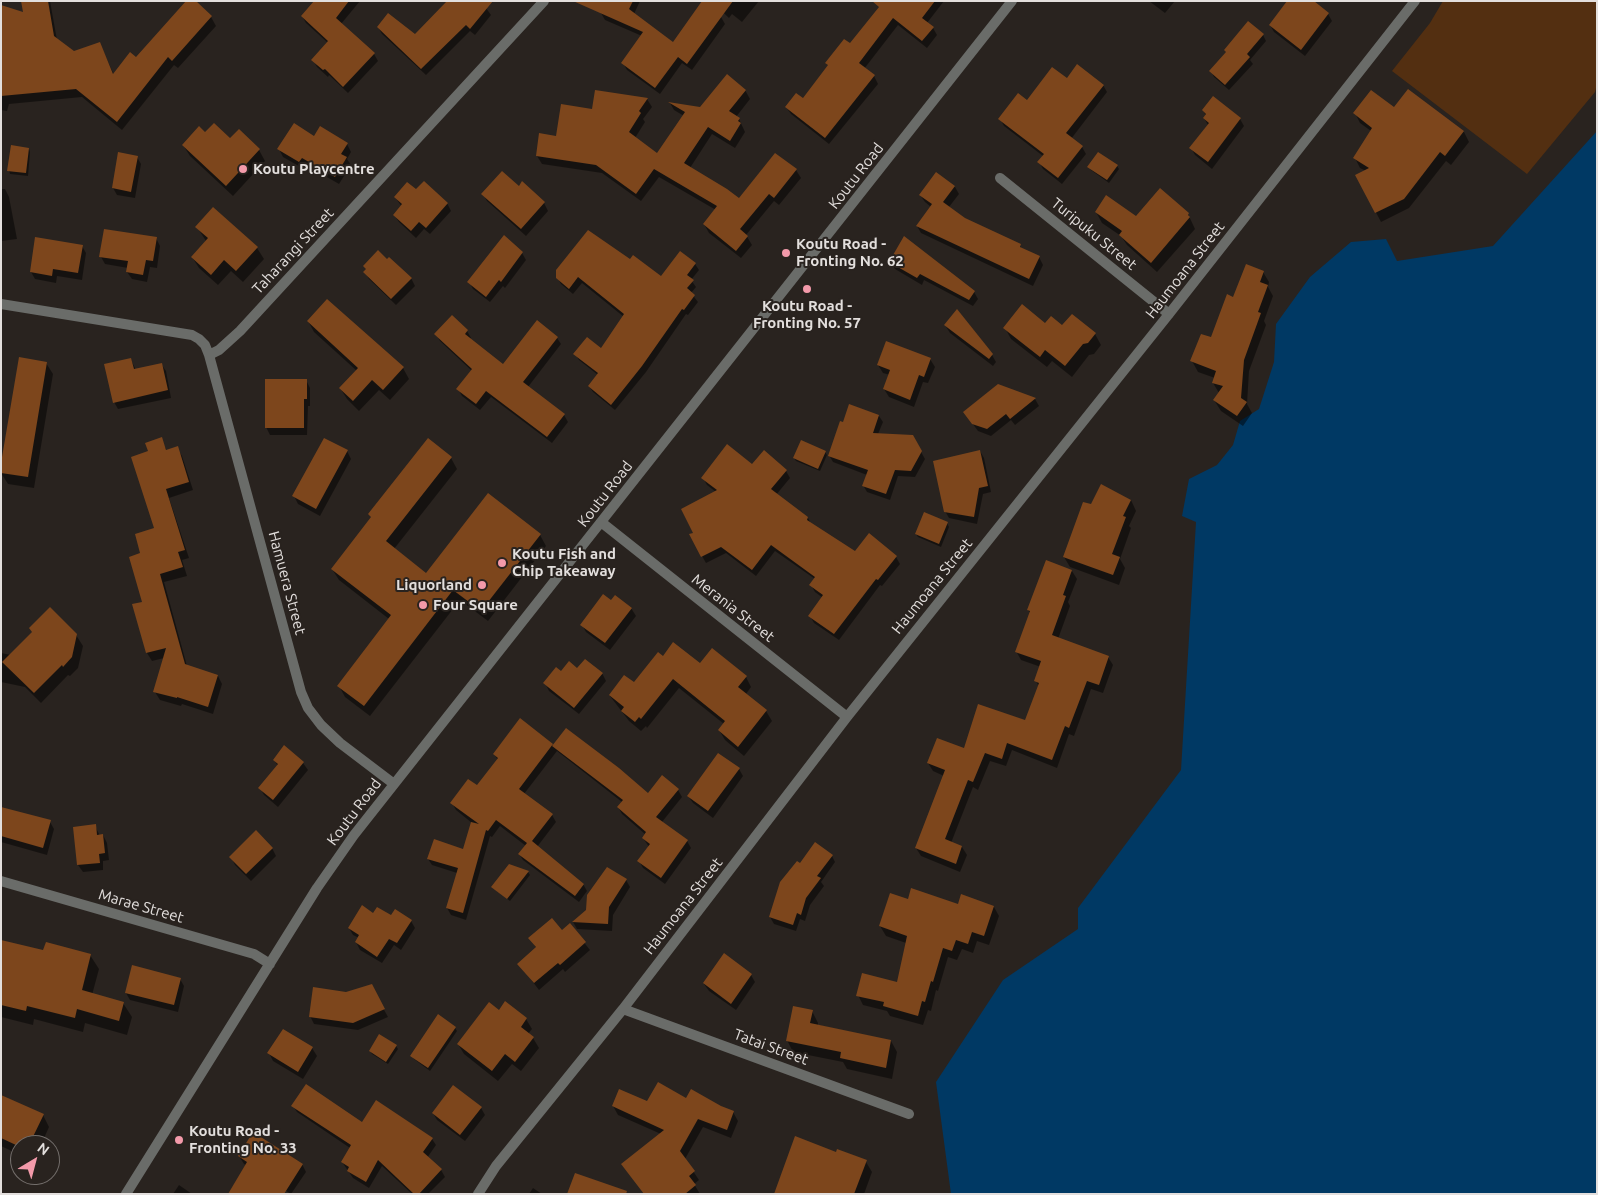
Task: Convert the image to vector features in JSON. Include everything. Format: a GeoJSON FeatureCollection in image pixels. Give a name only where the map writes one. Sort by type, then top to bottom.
{"type":"FeatureCollection","features":[{"type":"Feature","properties":{"kind":"street","name":"Taharangi Street"},"geometry":{"type":"LineString","coordinates":[[209,355],[219,350],[240,331],[544,1]]}},
{"type":"Feature","properties":{"kind":"street","name":"Koutu Road"},"geometry":{"type":"LineString","coordinates":[[126,1194],[317,888],[354,835],[1012,1]]}},
{"type":"Feature","properties":{"kind":"street","name":"Haumoana Street"},"geometry":{"type":"LineString","coordinates":[[478,1194],[496,1166],[623,1009],[847,716],[1169,314],[1415,1]]}},
{"type":"Feature","properties":{"kind":"street","name":"Turipuku Street"},"geometry":{"type":"LineString","coordinates":[[1000,178],[1169,314]]}},
{"type":"Feature","properties":{"kind":"street"},"geometry":{"type":"LineString","coordinates":[[1,304],[192,334],[204,345],[209,355]]}},
{"type":"Feature","properties":{"kind":"street","name":"Hamuera Street"},"geometry":{"type":"LineString","coordinates":[[209,355],[308,708],[320,725],[340,743],[394,784]]}},
{"type":"Feature","properties":{"kind":"street","name":"Merania Street"},"geometry":{"type":"LineString","coordinates":[[601,522],[847,716]]}},
{"type":"Feature","properties":{"kind":"street","name":"Marae Street"},"geometry":{"type":"LineString","coordinates":[[1,881],[254,954],[270,964]]}},
{"type":"Feature","properties":{"kind":"street","name":"Tatai Street"},"geometry":{"type":"LineString","coordinates":[[623,1009],[909,1114]]}},
{"type":"Feature","properties":{"kind":"shaded area"},"geometry":{"type":"Polygon","coordinates":[[[1443,1],[1597,1],[1597,84],[1595,92],[1527,174],[1392,71],[1430,23],[1443,1]]]}},
{"type":"Feature","properties":{"kind":"water"},"geometry":{"type":"Polygon","coordinates":[[[1597,131],[1597,1194],[951,1194],[936,1082],[1003,980],[1078,929],[1078,908],[1181,770],[1196,522],[1182,516],[1189,479],[1217,465],[1233,445],[1240,421],[1259,409],[1274,362],[1276,324],[1310,277],[1351,242],[1386,239],[1397,261],[1493,246],[1597,131]]]}},
{"type":"Feature","properties":{"kind":"building"},"geometry":{"type":"Polygon","coordinates":[[[21,1],[48,1],[54,36],[74,51],[100,42],[113,74],[130,52],[136,57],[186,1],[196,1],[212,16],[172,61],[168,57],[117,122],[76,89],[1,96],[1,5],[23,12],[21,1]]]}},
{"type":"Feature","properties":{"kind":"building"},"geometry":{"type":"Polygon","coordinates":[[[314,1],[349,1],[336,18],[375,53],[343,87],[325,69],[323,70],[311,60],[328,41],[301,16],[314,1]]]}},
{"type":"Feature","properties":{"kind":"building"},"geometry":{"type":"Polygon","coordinates":[[[447,1],[493,1],[470,29],[466,25],[421,69],[377,27],[388,13],[415,34],[447,1]]]}},
{"type":"Feature","properties":{"kind":"building"},"geometry":{"type":"Polygon","coordinates":[[[573,1],[633,1],[629,9],[673,42],[702,1],[733,1],[687,64],[678,57],[655,88],[621,63],[643,32],[573,1]]]}},
{"type":"Feature","properties":{"kind":"building"},"geometry":{"type":"Polygon","coordinates":[[[872,1],[935,1],[922,18],[934,27],[922,41],[893,18],[859,63],[875,75],[825,138],[785,107],[796,93],[803,98],[828,65],[825,63],[844,39],[850,43],[879,7],[872,1]]]}},
{"type":"Feature","properties":{"kind":"building"},"geometry":{"type":"Polygon","coordinates":[[[1287,1],[1314,1],[1329,13],[1301,50],[1269,25],[1287,1]]]}},
{"type":"Feature","properties":{"kind":"building"},"geometry":{"type":"Polygon","coordinates":[[[1248,21],[1264,34],[1247,54],[1250,57],[1225,85],[1209,71],[1226,52],[1224,50],[1248,21]]]}},
{"type":"Feature","properties":{"kind":"building"},"geometry":{"type":"Polygon","coordinates":[[[1077,64],[1104,85],[1066,133],[1083,146],[1058,178],[1037,162],[1044,154],[998,119],[1018,93],[1027,100],[1052,67],[1067,78],[1077,64]]]}},
{"type":"Feature","properties":{"kind":"building"},"geometry":{"type":"Polygon","coordinates":[[[727,74],[746,90],[729,111],[740,118],[738,121],[741,123],[730,141],[708,127],[684,163],[739,198],[775,153],[797,169],[774,198],[769,194],[740,229],[748,236],[736,251],[703,224],[717,206],[654,169],[636,194],[596,165],[536,156],[539,133],[556,136],[561,104],[592,109],[595,90],[648,98],[639,111],[641,113],[629,132],[657,153],[685,112],[668,102],[700,107],[727,74]]]}},
{"type":"Feature","properties":{"kind":"building"},"geometry":{"type":"Polygon","coordinates":[[[1408,89],[1464,131],[1445,156],[1440,152],[1404,199],[1375,213],[1355,175],[1369,168],[1353,158],[1372,128],[1353,113],[1371,90],[1394,107],[1408,89]]]}},
{"type":"Feature","properties":{"kind":"building"},"geometry":{"type":"Polygon","coordinates":[[[1213,96],[1241,118],[1208,162],[1189,148],[1209,123],[1203,118],[1206,114],[1202,110],[1213,96]]]}},
{"type":"Feature","properties":{"kind":"building"},"geometry":{"type":"Polygon","coordinates":[[[214,123],[230,138],[239,129],[260,149],[226,186],[182,145],[199,126],[205,132],[214,123]]]}},
{"type":"Feature","properties":{"kind":"building"},"geometry":{"type":"Polygon","coordinates":[[[294,123],[314,136],[320,126],[348,143],[341,154],[347,157],[335,177],[302,158],[299,162],[277,149],[294,123]]]}},
{"type":"Feature","properties":{"kind":"building"},"geometry":{"type":"Polygon","coordinates":[[[11,145],[29,148],[26,173],[7,171],[11,145]]]}},
{"type":"Feature","properties":{"kind":"building"},"geometry":{"type":"Polygon","coordinates":[[[118,152],[138,156],[131,192],[112,188],[118,152]]]}},
{"type":"Feature","properties":{"kind":"building"},"geometry":{"type":"Polygon","coordinates":[[[1098,152],[1118,165],[1107,180],[1087,167],[1098,152]]]}},
{"type":"Feature","properties":{"kind":"building"},"geometry":{"type":"Polygon","coordinates":[[[502,171],[519,186],[522,181],[545,202],[521,229],[481,194],[502,171]]]}},
{"type":"Feature","properties":{"kind":"building"},"geometry":{"type":"Polygon","coordinates":[[[936,172],[955,186],[943,202],[965,218],[1021,244],[1020,247],[1040,256],[1029,279],[916,226],[932,204],[919,195],[936,172]]]}},
{"type":"Feature","properties":{"kind":"building"},"geometry":{"type":"Polygon","coordinates":[[[424,181],[448,203],[426,228],[419,222],[411,231],[393,215],[402,204],[394,197],[407,182],[416,189],[424,181]]]}},
{"type":"Feature","properties":{"kind":"building"},"geometry":{"type":"Polygon","coordinates":[[[1160,188],[1189,213],[1190,217],[1151,263],[1119,235],[1122,231],[1095,212],[1106,195],[1136,216],[1160,188]]]}},
{"type":"Feature","properties":{"kind":"building"},"geometry":{"type":"Polygon","coordinates":[[[213,207],[258,247],[236,271],[224,260],[211,275],[191,257],[208,238],[195,227],[213,207]]]}},
{"type":"Feature","properties":{"kind":"building"},"geometry":{"type":"Polygon","coordinates":[[[104,229],[157,237],[153,261],[146,260],[143,275],[126,272],[128,261],[99,257],[104,229]]]}},
{"type":"Feature","properties":{"kind":"building"},"geometry":{"type":"Polygon","coordinates":[[[588,230],[630,259],[633,255],[661,276],[680,251],[696,263],[687,275],[694,280],[687,288],[695,295],[684,310],[682,309],[642,366],[611,405],[588,386],[598,373],[573,354],[587,337],[601,348],[624,314],[578,277],[569,289],[556,278],[556,270],[588,230]]]}},
{"type":"Feature","properties":{"kind":"building"},"geometry":{"type":"Polygon","coordinates":[[[504,235],[523,252],[501,282],[499,280],[486,297],[467,282],[504,235]]]}},
{"type":"Feature","properties":{"kind":"building"},"geometry":{"type":"Polygon","coordinates":[[[904,236],[975,291],[969,300],[920,274],[917,278],[889,262],[904,236]]]}},
{"type":"Feature","properties":{"kind":"building"},"geometry":{"type":"Polygon","coordinates":[[[35,237],[83,245],[78,273],[53,269],[52,276],[30,272],[35,237]]]}},
{"type":"Feature","properties":{"kind":"building"},"geometry":{"type":"Polygon","coordinates":[[[378,250],[387,259],[389,257],[412,278],[391,299],[363,272],[366,269],[363,266],[378,250]]]}},
{"type":"Feature","properties":{"kind":"building"},"geometry":{"type":"Polygon","coordinates":[[[1246,264],[1264,271],[1260,282],[1268,285],[1258,312],[1261,313],[1244,360],[1241,398],[1247,402],[1237,416],[1213,400],[1223,386],[1212,383],[1216,371],[1190,361],[1201,334],[1211,337],[1227,294],[1233,297],[1246,264]]]}},
{"type":"Feature","properties":{"kind":"building"},"geometry":{"type":"Polygon","coordinates":[[[327,299],[404,367],[383,390],[372,380],[353,401],[339,388],[358,368],[307,321],[327,299]]]}},
{"type":"Feature","properties":{"kind":"building"},"geometry":{"type":"Polygon","coordinates":[[[1022,304],[1045,323],[1051,316],[1062,325],[1072,314],[1096,333],[1088,343],[1083,344],[1065,366],[1045,350],[1040,357],[1003,328],[1022,304]]]}},
{"type":"Feature","properties":{"kind":"building"},"geometry":{"type":"Polygon","coordinates":[[[957,309],[993,354],[989,359],[944,325],[957,309]]]}},
{"type":"Feature","properties":{"kind":"building"},"geometry":{"type":"Polygon","coordinates":[[[452,315],[468,330],[465,334],[503,364],[537,320],[558,337],[523,382],[565,414],[547,437],[486,391],[476,404],[456,389],[472,369],[434,334],[452,315]]]}},
{"type":"Feature","properties":{"kind":"building"},"geometry":{"type":"Polygon","coordinates":[[[886,341],[931,358],[924,377],[919,375],[910,400],[883,389],[890,370],[877,365],[886,341]]]}},
{"type":"Feature","properties":{"kind":"building"},"geometry":{"type":"Polygon","coordinates":[[[19,357],[47,362],[28,477],[1,473],[1,463],[19,357]]]}},
{"type":"Feature","properties":{"kind":"building"},"geometry":{"type":"Polygon","coordinates":[[[131,358],[134,369],[162,363],[168,390],[113,403],[104,364],[131,358]]]}},
{"type":"Feature","properties":{"kind":"building"},"geometry":{"type":"Polygon","coordinates":[[[265,379],[307,379],[307,399],[304,399],[304,428],[265,428],[265,379]]]}},
{"type":"Feature","properties":{"kind":"building"},"geometry":{"type":"Polygon","coordinates":[[[998,384],[1036,398],[1010,419],[1006,414],[987,429],[972,424],[963,412],[998,384]]]}},
{"type":"Feature","properties":{"kind":"building"},"geometry":{"type":"Polygon","coordinates":[[[849,404],[879,415],[873,433],[913,435],[922,451],[911,471],[895,470],[886,494],[862,486],[868,470],[828,456],[840,421],[843,422],[849,404]]]}},
{"type":"Feature","properties":{"kind":"building"},"geometry":{"type":"Polygon","coordinates":[[[162,437],[166,450],[178,446],[189,482],[166,489],[185,550],[178,552],[183,567],[160,574],[185,664],[218,675],[208,707],[153,692],[166,648],[146,653],[132,604],[142,602],[129,557],[140,553],[135,534],[154,528],[131,457],[148,451],[145,443],[162,437]]]}},
{"type":"Feature","properties":{"kind":"building"},"geometry":{"type":"Polygon","coordinates":[[[324,438],[348,450],[316,509],[292,496],[324,438]]]}},
{"type":"Feature","properties":{"kind":"building"},"geometry":{"type":"Polygon","coordinates":[[[428,438],[452,457],[386,541],[426,573],[488,493],[541,534],[481,611],[453,590],[364,706],[337,686],[391,615],[331,569],[371,517],[368,514],[428,438]]]}},
{"type":"Feature","properties":{"kind":"building"},"geometry":{"type":"Polygon","coordinates":[[[801,440],[826,451],[818,469],[793,458],[801,440]]]}},
{"type":"Feature","properties":{"kind":"building"},"geometry":{"type":"Polygon","coordinates":[[[727,444],[752,464],[764,450],[787,470],[771,489],[808,517],[807,520],[855,551],[869,533],[897,556],[878,580],[876,579],[834,634],[808,616],[823,595],[809,585],[815,577],[771,545],[752,570],[721,547],[701,557],[689,534],[693,533],[681,509],[717,490],[701,478],[727,444]]]}},
{"type":"Feature","properties":{"kind":"building"},"geometry":{"type":"Polygon","coordinates":[[[980,450],[988,486],[979,488],[974,517],[944,512],[933,461],[980,450]]]}},
{"type":"Feature","properties":{"kind":"building"},"geometry":{"type":"Polygon","coordinates":[[[1101,484],[1131,500],[1123,516],[1126,517],[1112,554],[1120,557],[1113,575],[1063,557],[1083,502],[1091,504],[1101,484]]]}},
{"type":"Feature","properties":{"kind":"building"},"geometry":{"type":"Polygon","coordinates":[[[924,512],[948,522],[939,544],[915,534],[924,512]]]}},
{"type":"Feature","properties":{"kind":"building"},"geometry":{"type":"Polygon","coordinates":[[[1046,560],[1072,570],[1063,595],[1066,596],[1052,635],[1109,656],[1099,685],[1087,681],[1069,728],[1065,726],[1052,760],[1007,743],[1002,759],[985,753],[973,782],[968,780],[945,839],[962,846],[956,864],[915,848],[945,770],[927,763],[937,738],[964,748],[978,704],[1025,720],[1039,683],[1034,681],[1041,661],[1015,652],[1030,611],[1027,610],[1046,560]]]}},
{"type":"Feature","properties":{"kind":"building"},"geometry":{"type":"Polygon","coordinates":[[[603,594],[611,600],[615,595],[632,608],[605,643],[580,625],[603,594]]]}},
{"type":"Feature","properties":{"kind":"building"},"geometry":{"type":"Polygon","coordinates":[[[50,607],[77,634],[72,657],[34,693],[2,662],[32,632],[29,628],[50,607]]]}},
{"type":"Feature","properties":{"kind":"building"},"geometry":{"type":"Polygon","coordinates":[[[673,642],[700,663],[712,648],[747,676],[738,687],[767,710],[738,747],[718,730],[725,721],[673,679],[641,719],[639,717],[635,722],[621,711],[624,707],[609,695],[624,675],[634,682],[658,652],[663,656],[673,642]]]}},
{"type":"Feature","properties":{"kind":"building"},"geometry":{"type":"Polygon","coordinates":[[[585,659],[603,673],[574,708],[543,683],[556,667],[561,671],[569,661],[577,668],[585,659]]]}},
{"type":"Feature","properties":{"kind":"building"},"geometry":{"type":"Polygon","coordinates":[[[520,718],[553,744],[519,789],[553,814],[532,841],[584,884],[575,896],[518,854],[527,843],[496,820],[488,831],[486,830],[463,913],[446,908],[458,868],[427,859],[434,839],[463,849],[471,822],[479,824],[450,803],[468,779],[477,785],[498,758],[493,754],[520,718]]]}},
{"type":"Feature","properties":{"kind":"building"},"geometry":{"type":"Polygon","coordinates":[[[566,728],[619,768],[648,793],[662,775],[679,789],[656,817],[688,840],[661,878],[637,861],[650,844],[642,838],[646,832],[617,807],[623,800],[552,746],[566,728]]]}},
{"type":"Feature","properties":{"kind":"building"},"geometry":{"type":"Polygon","coordinates":[[[284,745],[304,762],[273,800],[258,788],[278,764],[273,760],[284,745]]]}},
{"type":"Feature","properties":{"kind":"building"},"geometry":{"type":"Polygon","coordinates":[[[718,753],[740,768],[708,811],[687,796],[718,753]]]}},
{"type":"Feature","properties":{"kind":"building"},"geometry":{"type":"Polygon","coordinates":[[[1,807],[51,820],[43,848],[1,836],[1,807]]]}},
{"type":"Feature","properties":{"kind":"building"},"geometry":{"type":"Polygon","coordinates":[[[96,824],[97,835],[103,834],[105,853],[99,854],[100,863],[77,865],[73,827],[96,824]]]}},
{"type":"Feature","properties":{"kind":"building"},"geometry":{"type":"Polygon","coordinates":[[[256,830],[273,848],[246,874],[229,857],[256,830]]]}},
{"type":"Feature","properties":{"kind":"building"},"geometry":{"type":"Polygon","coordinates":[[[815,842],[833,855],[817,876],[821,878],[806,898],[801,915],[797,913],[793,925],[769,917],[780,882],[797,861],[800,863],[815,842]]]}},
{"type":"Feature","properties":{"kind":"building"},"geometry":{"type":"Polygon","coordinates":[[[509,864],[529,871],[507,899],[491,887],[509,864]]]}},
{"type":"Feature","properties":{"kind":"building"},"geometry":{"type":"Polygon","coordinates":[[[607,867],[627,879],[609,907],[608,924],[572,922],[586,910],[587,895],[607,867]]]}},
{"type":"Feature","properties":{"kind":"building"},"geometry":{"type":"Polygon","coordinates":[[[911,888],[958,904],[961,894],[994,906],[984,936],[972,932],[968,944],[956,940],[952,951],[943,948],[933,982],[931,981],[925,1002],[922,1001],[918,1016],[883,1006],[884,1002],[856,996],[862,973],[897,982],[907,936],[879,926],[890,893],[908,899],[911,888]]]}},
{"type":"Feature","properties":{"kind":"building"},"geometry":{"type":"Polygon","coordinates":[[[362,905],[373,913],[377,907],[391,915],[395,909],[412,920],[397,943],[389,939],[377,957],[355,942],[359,935],[348,928],[362,905]]]}},
{"type":"Feature","properties":{"kind":"building"},"geometry":{"type":"Polygon","coordinates":[[[552,918],[562,930],[570,923],[586,942],[560,965],[558,963],[534,983],[517,964],[536,947],[528,938],[552,918]]]}},
{"type":"Feature","properties":{"kind":"building"},"geometry":{"type":"Polygon","coordinates":[[[1,940],[43,950],[46,942],[91,954],[82,990],[124,1002],[119,1021],[77,1009],[75,1018],[27,1006],[26,1011],[1,1005],[1,940]]]}},
{"type":"Feature","properties":{"kind":"building"},"geometry":{"type":"Polygon","coordinates":[[[724,953],[752,974],[731,1004],[703,983],[724,953]]]}},
{"type":"Feature","properties":{"kind":"building"},"geometry":{"type":"Polygon","coordinates":[[[132,965],[181,978],[174,1005],[125,993],[132,965]]]}},
{"type":"Feature","properties":{"kind":"building"},"geometry":{"type":"Polygon","coordinates":[[[372,984],[385,1009],[353,1023],[309,1017],[313,987],[346,992],[372,984]]]}},
{"type":"Feature","properties":{"kind":"building"},"geometry":{"type":"Polygon","coordinates":[[[505,1001],[527,1018],[521,1027],[534,1037],[515,1062],[505,1054],[492,1071],[457,1044],[489,1002],[499,1010],[505,1001]]]}},
{"type":"Feature","properties":{"kind":"building"},"geometry":{"type":"Polygon","coordinates":[[[793,1006],[813,1010],[810,1023],[891,1040],[886,1068],[840,1058],[841,1052],[786,1041],[793,1006]]]}},
{"type":"Feature","properties":{"kind":"building"},"geometry":{"type":"Polygon","coordinates":[[[438,1014],[456,1027],[428,1068],[410,1056],[438,1014]]]}},
{"type":"Feature","properties":{"kind":"building"},"geometry":{"type":"Polygon","coordinates":[[[283,1029],[313,1047],[298,1072],[267,1053],[283,1029]]]}},
{"type":"Feature","properties":{"kind":"building"},"geometry":{"type":"Polygon","coordinates":[[[379,1034],[397,1045],[386,1062],[369,1051],[379,1034]]]}},
{"type":"Feature","properties":{"kind":"building"},"geometry":{"type":"Polygon","coordinates":[[[658,1082],[686,1098],[691,1089],[734,1111],[727,1130],[698,1119],[680,1151],[695,1171],[689,1176],[696,1185],[685,1194],[644,1194],[621,1164],[664,1130],[612,1106],[619,1089],[647,1101],[658,1082]]]}},
{"type":"Feature","properties":{"kind":"building"},"geometry":{"type":"Polygon","coordinates":[[[306,1084],[362,1122],[376,1100],[433,1138],[423,1152],[442,1169],[419,1194],[414,1194],[378,1160],[366,1182],[347,1171],[349,1167],[341,1162],[351,1145],[291,1106],[306,1084]]]}},
{"type":"Feature","properties":{"kind":"building"},"geometry":{"type":"Polygon","coordinates":[[[453,1085],[482,1107],[460,1135],[432,1113],[453,1085]]]}},
{"type":"Feature","properties":{"kind":"building"},"geometry":{"type":"Polygon","coordinates":[[[1,1095],[44,1114],[34,1135],[10,1135],[10,1142],[1,1138],[1,1095]]]}},
{"type":"Feature","properties":{"kind":"building"},"geometry":{"type":"Polygon","coordinates":[[[253,1132],[303,1164],[284,1194],[228,1194],[247,1162],[238,1156],[253,1132]]]}},
{"type":"Feature","properties":{"kind":"building"},"geometry":{"type":"Polygon","coordinates":[[[795,1136],[836,1152],[837,1149],[867,1160],[854,1194],[774,1194],[795,1136]]]}},
{"type":"Feature","properties":{"kind":"building"},"geometry":{"type":"Polygon","coordinates":[[[575,1173],[627,1191],[626,1194],[567,1194],[575,1173]]]}},
{"type":"Feature","properties":{"kind":"place","name":"Koutu Playcentre"},"geometry":{"type":"Point","coordinates":[243,169]}},
{"type":"Feature","properties":{"kind":"place","name":"Koutu Road - Fronting No. 62"},"geometry":{"type":"Point","coordinates":[786,253]}},
{"type":"Feature","properties":{"kind":"place","name":"Koutu Road - Fronting No. 57"},"geometry":{"type":"Point","coordinates":[807,289]}},
{"type":"Feature","properties":{"kind":"place","name":"Koutu Fish and Chip Takeaway"},"geometry":{"type":"Point","coordinates":[502,563]}},
{"type":"Feature","properties":{"kind":"place","name":"Liquorland"},"geometry":{"type":"Point","coordinates":[482,585]}},
{"type":"Feature","properties":{"kind":"place","name":"Four Square"},"geometry":{"type":"Point","coordinates":[423,605]}},
{"type":"Feature","properties":{"kind":"place","name":"Koutu Road - Fronting No. 33"},"geometry":{"type":"Point","coordinates":[179,1140]}}]}
